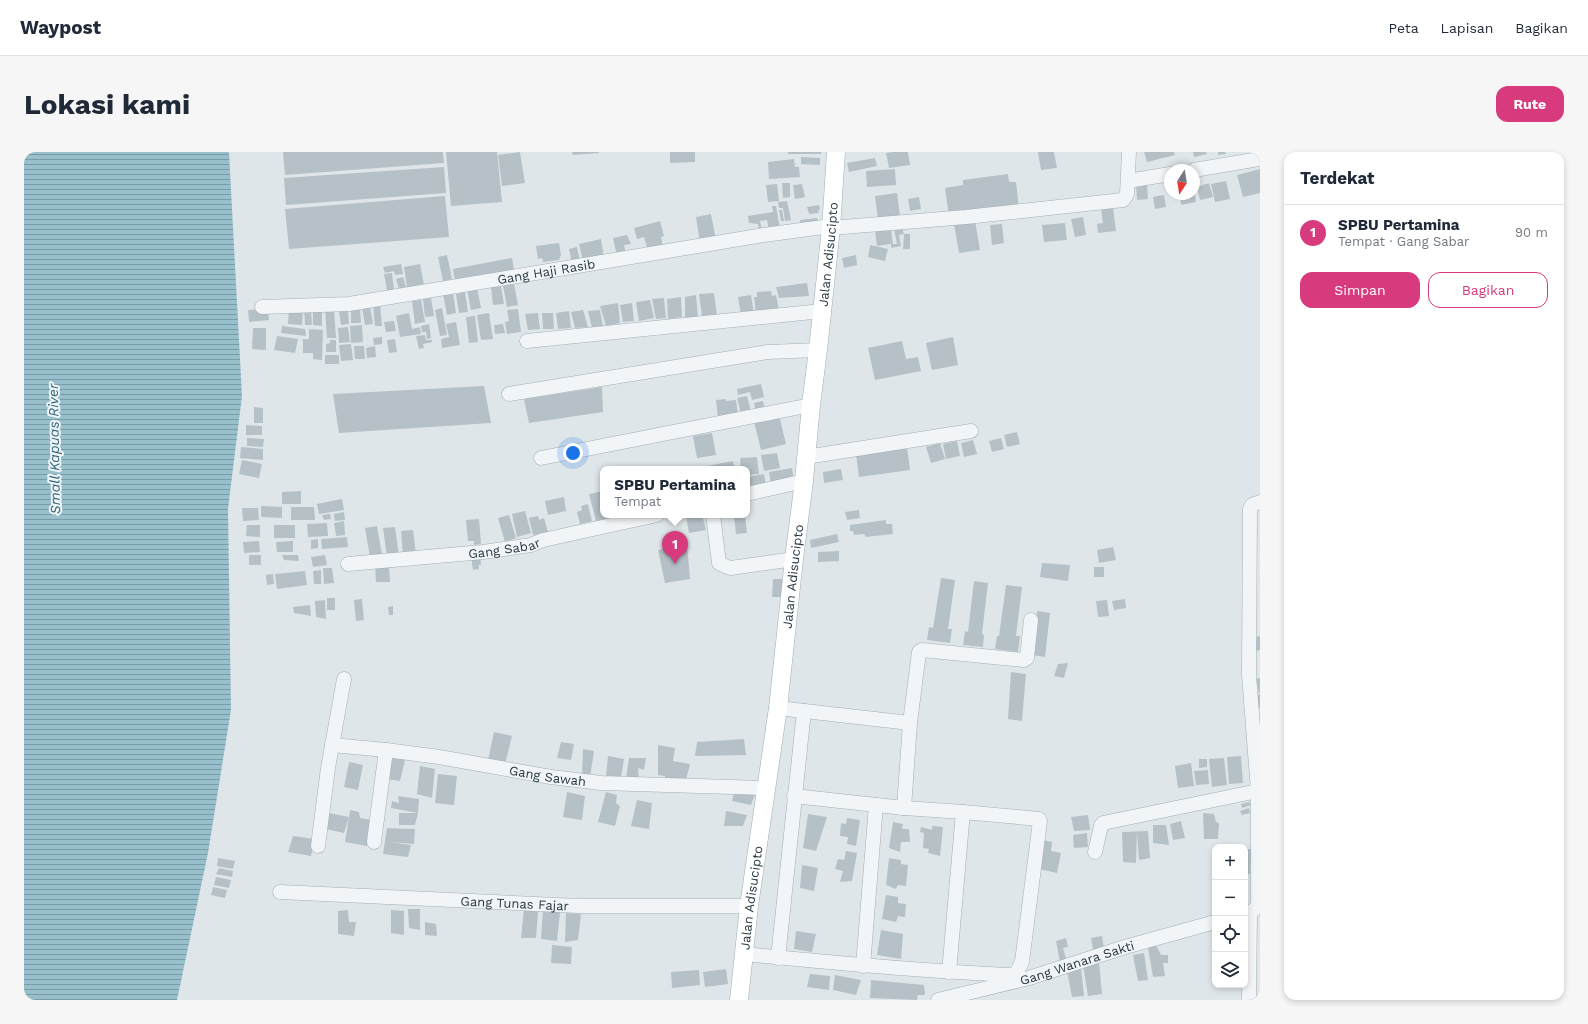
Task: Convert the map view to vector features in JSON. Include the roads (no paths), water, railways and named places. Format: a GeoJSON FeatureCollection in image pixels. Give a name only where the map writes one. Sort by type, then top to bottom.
{"type":"FeatureCollection","features":[{"type":"Feature","properties":{"kind":"main road","name":"Jalan Adisucipto"},"geometry":{"type":"LineString","coordinates":[[739,1000],[749,906],[778,708],[804,481],[810,406],[822,311],[836,152]]}},
{"type":"Feature","properties":{"kind":"street"},"geometry":{"type":"LineString","coordinates":[[1129,152],[1128,182],[1164,175]]}},
{"type":"Feature","properties":{"kind":"street"},"geometry":{"type":"LineString","coordinates":[[1200,169],[1260,160]]}},
{"type":"Feature","properties":{"kind":"street","name":"Gang Haji Rasib"},"geometry":{"type":"LineString","coordinates":[[262,307],[349,304],[764,235],[830,227],[966,217],[1123,200],[1127,194],[1128,182]]}},
{"type":"Feature","properties":{"kind":"street"},"geometry":{"type":"LineString","coordinates":[[527,341],[822,311]]}},
{"type":"Feature","properties":{"kind":"street"},"geometry":{"type":"LineString","coordinates":[[509,394],[768,352],[818,350]]}},
{"type":"Feature","properties":{"kind":"street"},"geometry":{"type":"LineString","coordinates":[[542,458],[810,406]]}},
{"type":"Feature","properties":{"kind":"street"},"geometry":{"type":"LineString","coordinates":[[806,457],[971,431]]}},
{"type":"Feature","properties":{"kind":"street"},"geometry":{"type":"LineString","coordinates":[[750,493],[804,481]]}},
{"type":"Feature","properties":{"kind":"street"},"geometry":{"type":"LineString","coordinates":[[1249,1000],[1259,821],[1255,673],[1255,593],[1250,509],[1252,505],[1260,502]]}},
{"type":"Feature","properties":{"kind":"street","name":"Gang Sabar"},"geometry":{"type":"LineString","coordinates":[[348,564],[483,552],[524,546],[543,540],[643,518]]}},
{"type":"Feature","properties":{"kind":"street"},"geometry":{"type":"LineString","coordinates":[[713,518],[719,563],[724,566],[731,568],[794,559]]}},
{"type":"Feature","properties":{"kind":"street"},"geometry":{"type":"LineString","coordinates":[[904,808],[910,723],[920,652],[922,650],[1024,660],[1027,658],[1031,620]]}},
{"type":"Feature","properties":{"kind":"street"},"geometry":{"type":"LineString","coordinates":[[318,846],[328,768],[344,679]]}},
{"type":"Feature","properties":{"kind":"street"},"geometry":{"type":"LineString","coordinates":[[778,708],[910,723]]}},
{"type":"Feature","properties":{"kind":"street"},"geometry":{"type":"LineString","coordinates":[[778,958],[804,711]]}},
{"type":"Feature","properties":{"kind":"street","name":"Gang Sawah"},"geometry":{"type":"LineString","coordinates":[[332,745],[439,757],[551,777],[601,783],[766,788]]}},
{"type":"Feature","properties":{"kind":"street"},"geometry":{"type":"LineString","coordinates":[[374,842],[386,750]]}},
{"type":"Feature","properties":{"kind":"street"},"geometry":{"type":"LineString","coordinates":[[1095,852],[1103,822],[1258,791]]}},
{"type":"Feature","properties":{"kind":"street"},"geometry":{"type":"LineString","coordinates":[[744,954],[863,966],[1014,975],[1020,968],[1022,962],[1040,821],[1037,818],[904,808],[794,796]]}},
{"type":"Feature","properties":{"kind":"street"},"geometry":{"type":"LineString","coordinates":[[863,966],[876,805]]}},
{"type":"Feature","properties":{"kind":"street"},"geometry":{"type":"LineString","coordinates":[[948,972],[963,812]]}},
{"type":"Feature","properties":{"kind":"street","name":"Gang Tunas Fajar"},"geometry":{"type":"LineString","coordinates":[[280,892],[579,906],[749,906]]}},
{"type":"Feature","properties":{"kind":"street","name":"Gang Wanara Sakti"},"geometry":{"type":"LineString","coordinates":[[938,1000],[1024,980],[1125,947],[1212,923]]}},
{"type":"Feature","properties":{"kind":"water","name":"Small Kapuas River"},"geometry":{"type":"Polygon","coordinates":[[[24,152],[229,152],[242,396],[228,509],[231,710],[208,853],[177,1000],[24,1000],[24,152]]]}},
{"type":"Feature","properties":{"kind":"place","name":"SPBU Pertamina"},"geometry":{"type":"Point","coordinates":[675,564]}}]}
